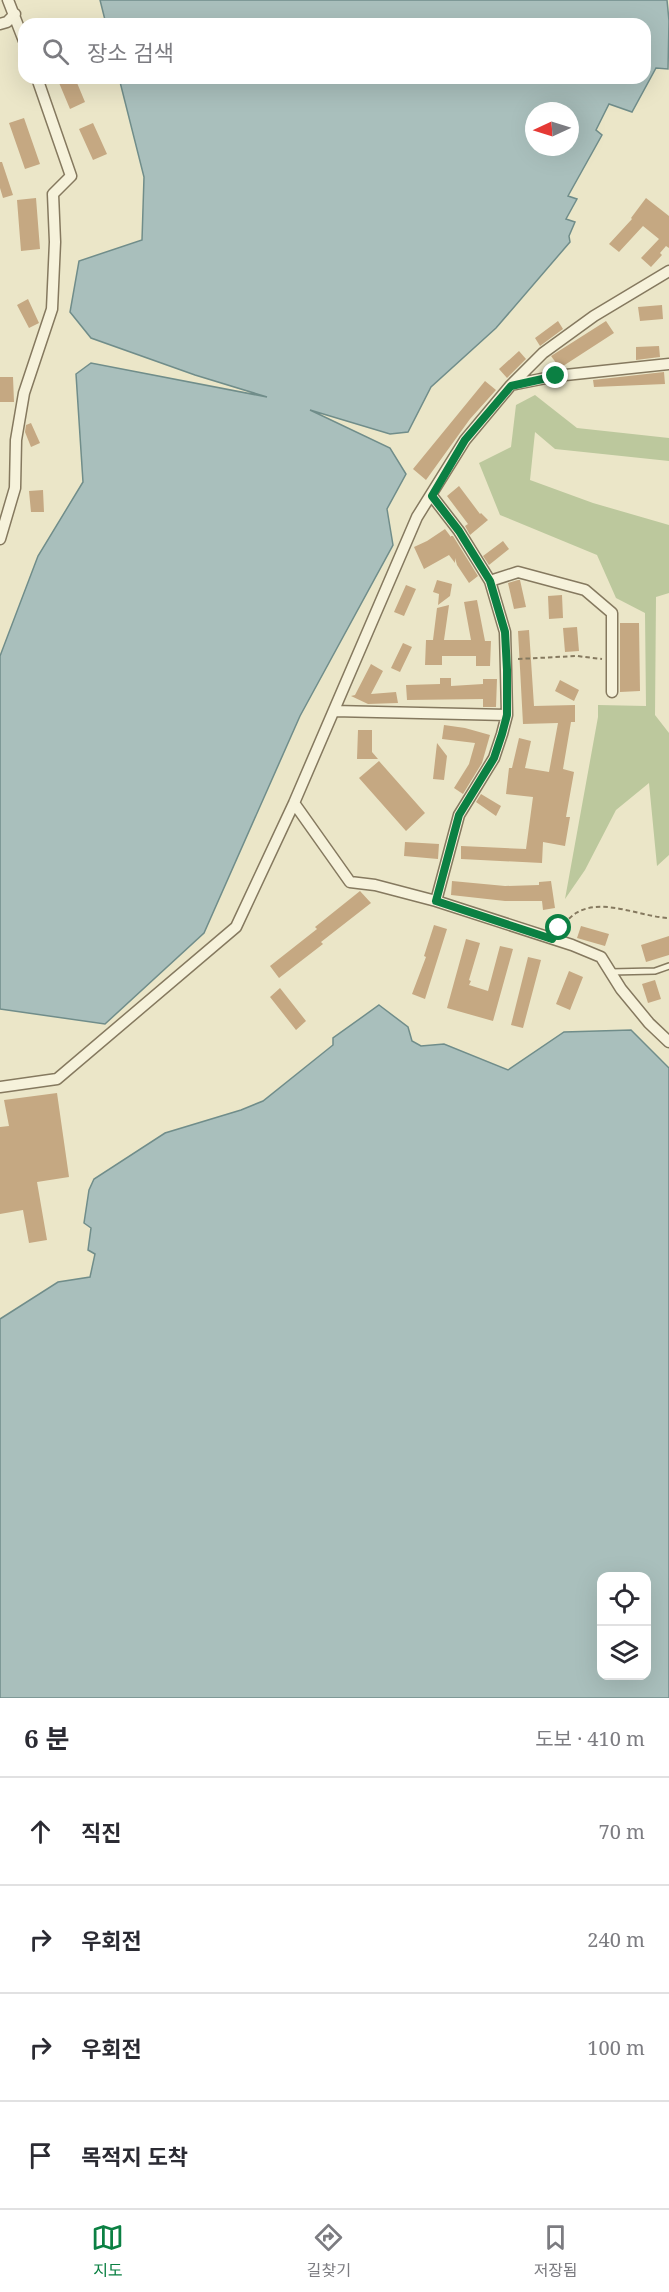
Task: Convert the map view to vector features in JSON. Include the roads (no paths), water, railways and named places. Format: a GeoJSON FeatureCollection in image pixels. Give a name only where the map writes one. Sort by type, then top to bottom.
{"type":"FeatureCollection","features":[{"type":"Feature","properties":{"kind":"street"},"geometry":{"type":"LineString","coordinates":[[8,0],[18,23]]}},
{"type":"Feature","properties":{"kind":"street"},"geometry":{"type":"LineString","coordinates":[[0,24],[7,22],[15,14]]}},
{"type":"Feature","properties":{"kind":"street"},"geometry":{"type":"LineString","coordinates":[[0,540],[15,488],[16,440],[24,393],[52,309],[55,242],[53,194],[71,176],[39,84]]}},
{"type":"Feature","properties":{"kind":"street"},"geometry":{"type":"LineString","coordinates":[[0,1087],[57,1079],[236,927],[294,803],[417,517],[465,440],[543,353],[594,316],[669,271]]}},
{"type":"Feature","properties":{"kind":"street"},"geometry":{"type":"LineString","coordinates":[[511,386],[556,376],[669,364]]}},
{"type":"Feature","properties":{"kind":"street"},"geometry":{"type":"LineString","coordinates":[[432,496],[459,531],[490,581],[505,632],[507,715],[494,758],[459,815],[436,901]]}},
{"type":"Feature","properties":{"kind":"street"},"geometry":{"type":"LineString","coordinates":[[490,581],[518,572],[585,590],[612,613],[612,692]]}},
{"type":"Feature","properties":{"kind":"street"},"geometry":{"type":"LineString","coordinates":[[334,711],[507,715]]}},
{"type":"Feature","properties":{"kind":"street"},"geometry":{"type":"LineString","coordinates":[[294,803],[350,882],[375,885],[436,901],[601,957],[642,1014],[669,1042]]}},
{"type":"Feature","properties":{"kind":"lane"},"geometry":{"type":"LineString","coordinates":[[611,972],[655,971],[669,966]]}},
{"type":"Feature","properties":{"kind":"water"},"geometry":{"type":"Polygon","coordinates":[[[100,0],[667,0],[668,69],[656,68],[651,77],[651,18],[104,18],[100,0]]]}},
{"type":"Feature","properties":{"kind":"water"},"geometry":{"type":"Polygon","coordinates":[[[121,84],[647,84],[632,112],[609,104],[596,130],[602,135],[568,196],[577,199],[566,219],[575,222],[569,236],[570,242],[496,328],[431,387],[408,432],[390,434],[310,410],[390,448],[406,474],[387,509],[393,545],[300,716],[204,933],[105,1024],[0,1009],[0,656],[38,556],[83,482],[76,374],[91,363],[267,397],[195,375],[91,338],[70,312],[79,261],[142,240],[144,177],[121,84]]]}},
{"type":"Feature","properties":{"kind":"water"},"geometry":{"type":"Polygon","coordinates":[[[379,1005],[408,1027],[412,1041],[421,1046],[444,1044],[508,1070],[564,1032],[631,1030],[669,1068],[669,1698],[0,1698],[0,1319],[58,1282],[90,1277],[95,1254],[88,1250],[91,1228],[84,1223],[89,1190],[94,1179],[165,1133],[263,1101],[333,1045],[333,1038],[379,1005]]]}}]}
